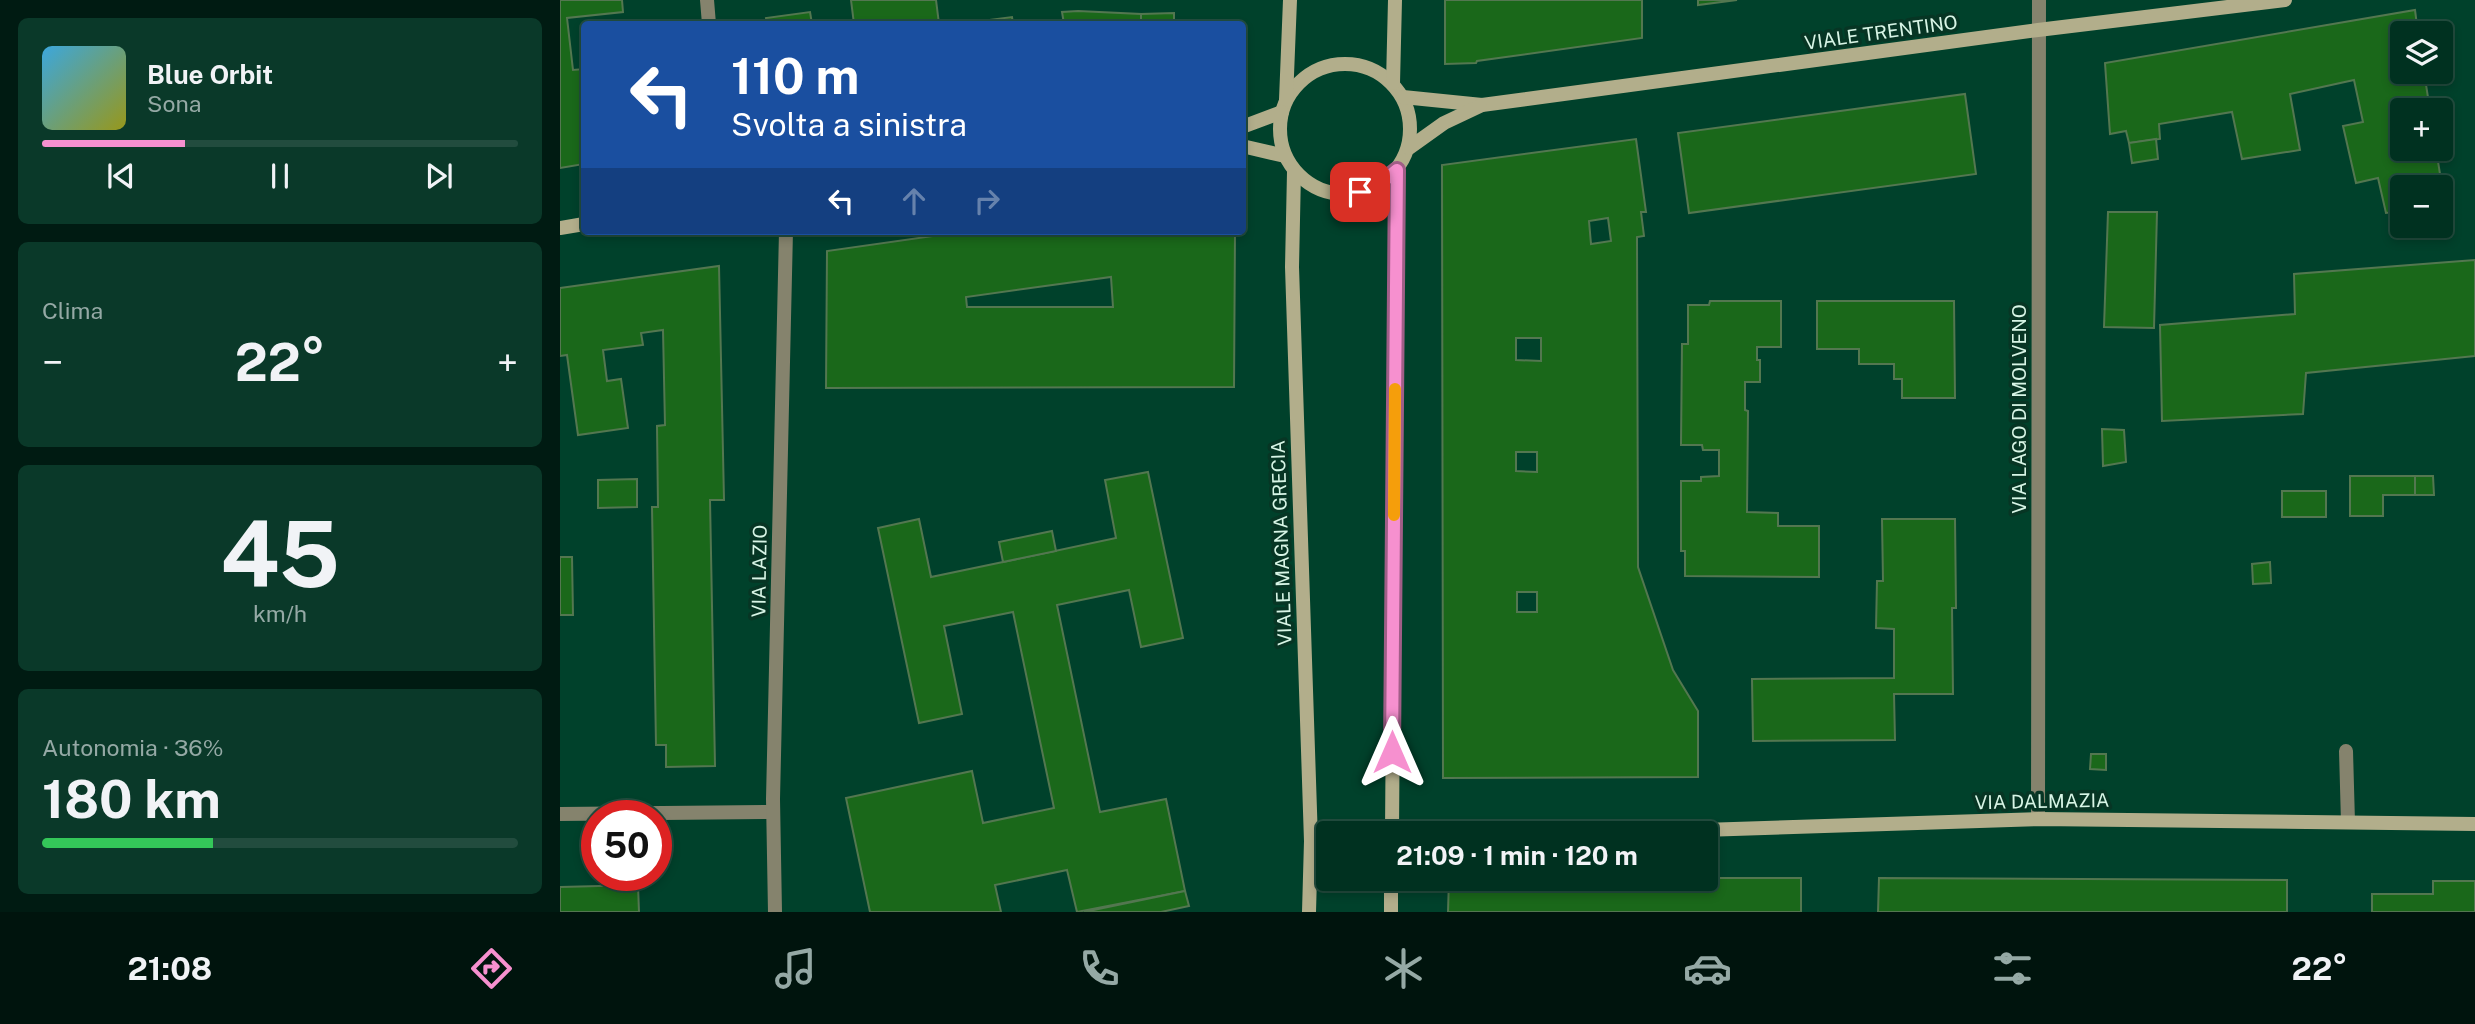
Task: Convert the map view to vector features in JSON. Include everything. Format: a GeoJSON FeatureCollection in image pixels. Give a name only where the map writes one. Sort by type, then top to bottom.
{"type":"FeatureCollection","features":[{"type":"Feature","properties":{"kind":"main road"},"geometry":{"type":"LineString","coordinates":[[1246,125],[1284,107],[1301,80],[1323,68],[1348,64],[1372,69],[1393,83],[1403,96],[1411,130],[1409,148],[1397,170],[1374,189],[1346,195],[1318,190],[1294,172],[1285,156],[1280,134],[1284,107],[1290,0]]}},
{"type":"Feature","properties":{"kind":"main road"},"geometry":{"type":"LineString","coordinates":[[1393,83],[1395,0]]}},
{"type":"Feature","properties":{"kind":"main road","name":"VIALE TRENTINO"},"geometry":{"type":"LineString","coordinates":[[1403,96],[1482,105],[2038,30],[2285,0]]}},
{"type":"Feature","properties":{"kind":"main road","name":"VIALE TRENTINO"},"geometry":{"type":"LineString","coordinates":[[1409,148],[1444,122],[1482,105]]}},
{"type":"Feature","properties":{"kind":"main road"},"geometry":{"type":"LineString","coordinates":[[1246,147],[1285,156]]}},
{"type":"Feature","properties":{"kind":"main road"},"geometry":{"type":"LineString","coordinates":[[1392,821],[1397,170]]}},
{"type":"Feature","properties":{"kind":"main road","name":"VIALE MAGNA GRECIA"},"geometry":{"type":"LineString","coordinates":[[1294,172],[1292,267],[1311,841],[1309,912]]}},
{"type":"Feature","properties":{"kind":"main road"},"geometry":{"type":"LineString","coordinates":[[560,228],[581,224]]}},
{"type":"Feature","properties":{"kind":"main road","name":"VIA DALMAZIA"},"geometry":{"type":"LineString","coordinates":[[1718,829],[2038,819],[2475,824]]}},
{"type":"Feature","properties":{"kind":"main road"},"geometry":{"type":"LineString","coordinates":[[1391,891],[1391,912]]}},
{"type":"Feature","properties":{"kind":"street"},"geometry":{"type":"LineString","coordinates":[[707,0],[709,21]]}},
{"type":"Feature","properties":{"kind":"street","name":"VIA LAGO DI MOLVENO"},"geometry":{"type":"LineString","coordinates":[[2038,819],[2039,0]]}},
{"type":"Feature","properties":{"kind":"street","name":"VIA LAZIO"},"geometry":{"type":"LineString","coordinates":[[775,912],[773,812],[786,235]]}},
{"type":"Feature","properties":{"kind":"street"},"geometry":{"type":"LineString","coordinates":[[2346,751],[2348,822]]}},
{"type":"Feature","properties":{"kind":"street"},"geometry":{"type":"LineString","coordinates":[[560,814],[773,812]]}},
{"type":"Feature","properties":{"kind":"building"},"geometry":{"type":"Polygon","coordinates":[[[560,0],[622,0],[623,12],[567,18],[573,70],[581,69],[581,164],[560,168],[560,0]]]}},
{"type":"Feature","properties":{"kind":"building"},"geometry":{"type":"Polygon","coordinates":[[[851,0],[936,0],[939,21],[854,21],[851,0]]]}},
{"type":"Feature","properties":{"kind":"building"},"geometry":{"type":"Polygon","coordinates":[[[1445,0],[1642,0],[1642,38],[1476,63],[1445,64],[1445,0]]]}},
{"type":"Feature","properties":{"kind":"building"},"geometry":{"type":"Polygon","coordinates":[[[1698,0],[1737,0],[1698,5],[1698,0]]]}},
{"type":"Feature","properties":{"kind":"building"},"geometry":{"type":"Polygon","coordinates":[[[2415,10],[2416,21],[2390,21],[2390,84],[2426,84],[2428,98],[2390,98],[2390,161],[2438,161],[2440,175],[2390,175],[2390,213],[2386,213],[2378,178],[2356,183],[2343,126],[2363,122],[2354,80],[2290,94],[2300,150],[2242,159],[2232,112],[2159,124],[2160,139],[2129,143],[2126,131],[2110,134],[2105,63],[2415,10]]]}},
{"type":"Feature","properties":{"kind":"building"},"geometry":{"type":"Polygon","coordinates":[[[810,12],[812,21],[766,21],[766,18],[810,12]]]}},
{"type":"Feature","properties":{"kind":"building"},"geometry":{"type":"Polygon","coordinates":[[[1062,12],[1141,14],[1141,21],[1064,21],[1062,12]]]}},
{"type":"Feature","properties":{"kind":"building"},"geometry":{"type":"Polygon","coordinates":[[[1174,13],[1174,21],[1141,21],[1141,14],[1174,13]]]}},
{"type":"Feature","properties":{"kind":"building"},"geometry":{"type":"Polygon","coordinates":[[[1012,17],[1013,21],[981,21],[1012,17]]]}},
{"type":"Feature","properties":{"kind":"building"},"geometry":{"type":"Polygon","coordinates":[[[1965,94],[1976,174],[1689,213],[1678,133],[1965,94]]]}},
{"type":"Feature","properties":{"kind":"building"},"geometry":{"type":"Polygon","coordinates":[[[1636,139],[1646,212],[1641,212],[1644,236],[1637,237],[1638,567],[1673,670],[1698,711],[1698,777],[1443,778],[1442,165],[1636,139]],[[1608,218],[1589,221],[1591,244],[1611,241],[1608,218]],[[1516,338],[1516,360],[1541,361],[1541,338],[1516,338]],[[1516,452],[1516,471],[1537,472],[1537,452],[1516,452]],[[1517,592],[1517,612],[1537,612],[1537,592],[1517,592]]]}},
{"type":"Feature","properties":{"kind":"building"},"geometry":{"type":"Polygon","coordinates":[[[2156,139],[2158,159],[2132,163],[2129,143],[2156,139]]]}},
{"type":"Feature","properties":{"kind":"building"},"geometry":{"type":"Polygon","coordinates":[[[2108,212],[2157,212],[2154,328],[2104,327],[2108,212]]]}},
{"type":"Feature","properties":{"kind":"building"},"geometry":{"type":"Polygon","coordinates":[[[940,235],[1235,235],[1234,387],[826,388],[827,251],[940,235]],[[1111,277],[966,297],[967,307],[1113,307],[1111,277]]]}},
{"type":"Feature","properties":{"kind":"building"},"geometry":{"type":"Polygon","coordinates":[[[2475,260],[2475,356],[2306,373],[2303,414],[2162,421],[2160,325],[2295,314],[2294,274],[2475,260]]]}},
{"type":"Feature","properties":{"kind":"building"},"geometry":{"type":"Polygon","coordinates":[[[719,266],[724,500],[710,500],[715,766],[666,767],[666,745],[656,745],[652,507],[658,507],[657,426],[665,425],[663,330],[641,333],[643,345],[603,350],[607,381],[621,379],[628,428],[578,435],[567,355],[560,356],[560,288],[719,266]]]}},
{"type":"Feature","properties":{"kind":"building"},"geometry":{"type":"Polygon","coordinates":[[[1710,301],[1781,301],[1781,347],[1757,347],[1760,382],[1745,382],[1745,410],[1748,411],[1747,512],[1778,513],[1778,526],[1819,526],[1819,577],[1685,576],[1685,551],[1681,551],[1681,481],[1701,481],[1701,477],[1719,476],[1719,450],[1703,450],[1702,445],[1681,445],[1682,344],[1688,344],[1688,305],[1709,305],[1710,301]]]}},
{"type":"Feature","properties":{"kind":"building"},"geometry":{"type":"Polygon","coordinates":[[[1817,301],[1954,301],[1955,398],[1902,398],[1902,379],[1894,379],[1894,364],[1859,364],[1859,349],[1817,349],[1817,301]]]}},
{"type":"Feature","properties":{"kind":"building"},"geometry":{"type":"Polygon","coordinates":[[[2102,429],[2124,430],[2126,462],[2103,466],[2102,429]]]}},
{"type":"Feature","properties":{"kind":"building"},"geometry":{"type":"Polygon","coordinates":[[[1148,472],[1183,638],[1141,647],[1129,590],[1057,605],[1100,812],[1166,799],[1185,891],[1077,912],[1067,870],[995,885],[1001,912],[870,912],[846,798],[972,771],[983,823],[1054,808],[1013,612],[944,626],[962,714],[919,723],[878,528],[919,519],[931,577],[1116,538],[1105,480],[1148,472]]]}},
{"type":"Feature","properties":{"kind":"building"},"geometry":{"type":"Polygon","coordinates":[[[2350,476],[2415,476],[2415,495],[2383,495],[2383,516],[2350,516],[2350,476]]]}},
{"type":"Feature","properties":{"kind":"building"},"geometry":{"type":"Polygon","coordinates":[[[2415,476],[2433,476],[2434,495],[2415,495],[2415,476]]]}},
{"type":"Feature","properties":{"kind":"building"},"geometry":{"type":"Polygon","coordinates":[[[637,479],[637,507],[598,508],[598,480],[637,479]]]}},
{"type":"Feature","properties":{"kind":"building"},"geometry":{"type":"Polygon","coordinates":[[[2282,491],[2326,491],[2326,517],[2282,517],[2282,491]]]}},
{"type":"Feature","properties":{"kind":"building"},"geometry":{"type":"Polygon","coordinates":[[[1882,519],[1955,519],[1953,694],[1894,694],[1895,740],[1753,741],[1752,679],[1894,678],[1894,629],[1876,628],[1877,581],[1883,581],[1882,519]]]}},
{"type":"Feature","properties":{"kind":"building"},"geometry":{"type":"Polygon","coordinates":[[[1052,531],[1056,551],[1003,562],[999,542],[1052,531]]]}},
{"type":"Feature","properties":{"kind":"building"},"geometry":{"type":"Polygon","coordinates":[[[560,557],[572,557],[573,615],[560,615],[560,557]]]}},
{"type":"Feature","properties":{"kind":"building"},"geometry":{"type":"Polygon","coordinates":[[[2270,562],[2271,583],[2253,584],[2252,564],[2270,562]]]}},
{"type":"Feature","properties":{"kind":"building"},"geometry":{"type":"Polygon","coordinates":[[[2091,754],[2106,754],[2106,770],[2090,769],[2091,754]]]}},
{"type":"Feature","properties":{"kind":"building"},"geometry":{"type":"Polygon","coordinates":[[[1718,878],[1801,878],[1801,912],[1448,912],[1449,891],[1718,891],[1718,878]]]}},
{"type":"Feature","properties":{"kind":"building"},"geometry":{"type":"Polygon","coordinates":[[[1879,878],[2287,880],[2287,912],[1878,912],[1879,878]]]}},
{"type":"Feature","properties":{"kind":"building"},"geometry":{"type":"Polygon","coordinates":[[[2433,881],[2475,881],[2475,912],[2372,912],[2372,894],[2433,894],[2433,881]]]}},
{"type":"Feature","properties":{"kind":"building"},"geometry":{"type":"Polygon","coordinates":[[[581,886],[581,891],[638,891],[639,912],[560,912],[560,887],[581,886]]]}},
{"type":"Feature","properties":{"kind":"building"},"geometry":{"type":"Polygon","coordinates":[[[1185,891],[1189,906],[1161,912],[1084,912],[1185,891]]]}},
{"type":"Feature","properties":{"kind":"slow traffic"},"geometry":{"type":"LineString","coordinates":[[1394,515],[1395,389]]}},
{"type":"Feature","properties":{"kind":"route"},"geometry":{"type":"LineString","coordinates":[[1360,192],[1374,189],[1397,170],[1392,752]]}}]}
